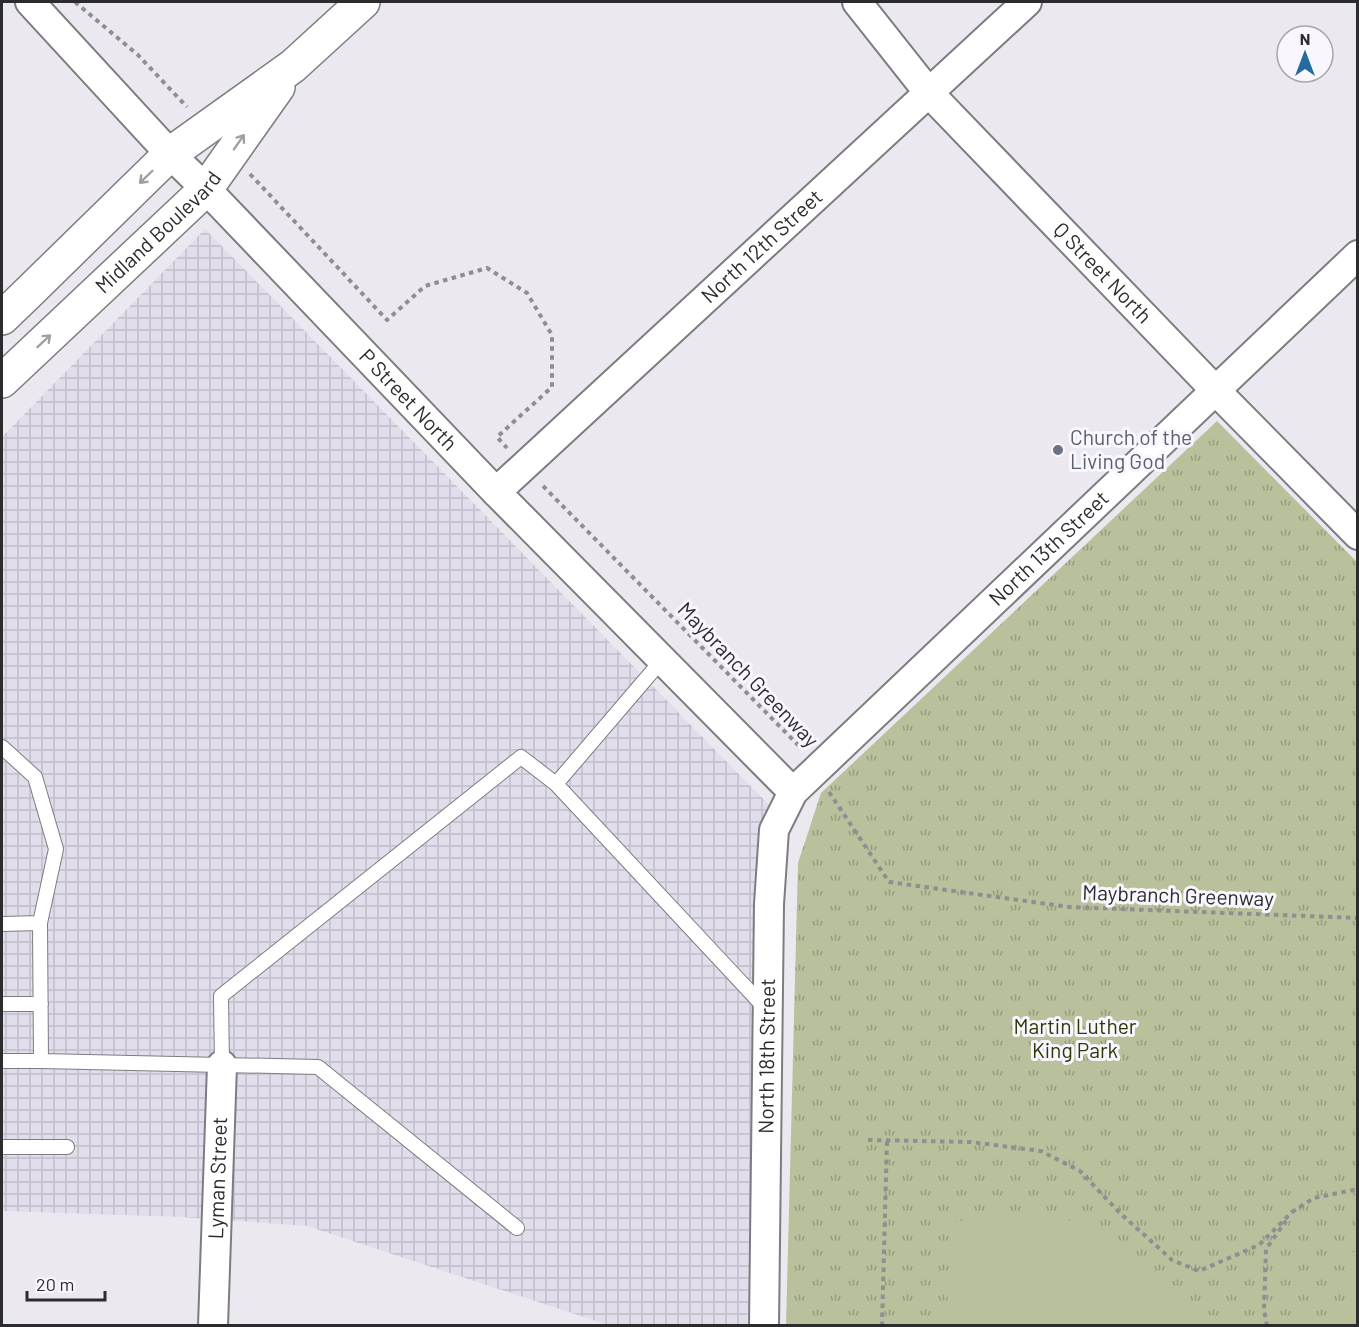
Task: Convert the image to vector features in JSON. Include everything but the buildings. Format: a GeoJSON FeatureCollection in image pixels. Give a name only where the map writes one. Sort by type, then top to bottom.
{"type":"FeatureCollection","features":[{"type":"Feature","properties":{"kind":"main road","name":"Midland Boulevard"},"geometry":{"type":"LineString","coordinates":[[2,318],[170,154],[293,66],[363,2]]}},
{"type":"Feature","properties":{"kind":"main road","name":"Midland Boulevard"},"geometry":{"type":"LineString","coordinates":[[2,381],[206,189],[293,66]]}},
{"type":"Feature","properties":{"kind":"street","name":"P Street North"},"geometry":{"type":"LineString","coordinates":[[30,2],[170,154],[496,492],[793,792]]}},
{"type":"Feature","properties":{"kind":"street","name":"Q Street North"},"geometry":{"type":"LineString","coordinates":[[856,2],[929,93],[1215,391],[1358,535]]}},
{"type":"Feature","properties":{"kind":"street","name":"North 12th Street"},"geometry":{"type":"LineString","coordinates":[[496,492],[1027,2]]}},
{"type":"Feature","properties":{"kind":"street","name":"North 13th Street"},"geometry":{"type":"LineString","coordinates":[[793,792],[1358,255]]}},
{"type":"Feature","properties":{"kind":"street","name":"North 18th Street"},"geometry":{"type":"LineString","coordinates":[[764,1326],[769,903],[774,830],[793,792]]}},
{"type":"Feature","properties":{"kind":"street","name":"Lyman Street"},"geometry":{"type":"LineString","coordinates":[[213,1326],[222,1065]]}},
{"type":"Feature","properties":{"kind":"lane"},"geometry":{"type":"LineString","coordinates":[[556,784],[662,660]]}},
{"type":"Feature","properties":{"kind":"lane"},"geometry":{"type":"LineString","coordinates":[[2,747],[35,777],[56,849],[40,923],[41,1061]]}},
{"type":"Feature","properties":{"kind":"lane"},"geometry":{"type":"LineString","coordinates":[[222,1065],[221,996],[521,757],[556,784],[768,1011]]}},
{"type":"Feature","properties":{"kind":"lane"},"geometry":{"type":"LineString","coordinates":[[2,924],[40,923]]}},
{"type":"Feature","properties":{"kind":"lane"},"geometry":{"type":"LineString","coordinates":[[2,1004],[41,1004]]}},
{"type":"Feature","properties":{"kind":"lane"},"geometry":{"type":"LineString","coordinates":[[2,1061],[318,1067],[517,1228]]}},
{"type":"Feature","properties":{"kind":"lane"},"geometry":{"type":"LineString","coordinates":[[2,1146],[68,1146]]}},
{"type":"Feature","properties":{"kind":"path","name":"Maybranch Greenway"},"geometry":{"type":"LineString","coordinates":[[387,320],[424,286],[487,268],[527,293],[552,335],[552,387],[497,437],[801,747],[889,882],[1069,907],[1358,918]]}},
{"type":"Feature","properties":{"kind":"path"},"geometry":{"type":"LineString","coordinates":[[868,1140],[971,1142],[1041,1151],[1080,1172],[1120,1213],[1172,1260],[1199,1271],[1259,1245],[1293,1211],[1314,1198],[1358,1189]]}},
{"type":"Feature","properties":{"kind":"path"},"geometry":{"type":"LineString","coordinates":[[882,1326],[887,1140]]}},
{"type":"Feature","properties":{"kind":"path"},"geometry":{"type":"LineString","coordinates":[[1267,1326],[1264,1310],[1266,1249],[1293,1211]]}},
{"type":"Feature","properties":{"kind":"shaded area"},"geometry":{"type":"Polygon","coordinates":[[[205,229],[774,810],[747,1325],[608,1325],[307,1226],[182,1217],[2,1211],[2,437],[205,229]]]}},
{"type":"Feature","properties":{"kind":"green space","name":"Martin Luther King Park"},"geometry":{"type":"Polygon","coordinates":[[[1217,421],[1357,562],[1357,1325],[786,1326],[798,863],[821,793],[1217,421]]]}},
{"type":"Feature","properties":{"kind":"green space"},"geometry":{"type":"Polygon","coordinates":[[[1004,1217],[1080,1221],[1122,1246],[1182,1300],[1192,1325],[946,1325],[952,1222],[1004,1217]]]}},
{"type":"Feature","properties":{"kind":"green space"},"geometry":{"type":"Polygon","coordinates":[[[1352,1252],[1357,1252],[1357,1325],[1349,1325],[1352,1252]]]}},
{"type":"Feature","properties":{"kind":"place","name":"Church of the Living God"},"geometry":{"type":"Point","coordinates":[1058,450]}}]}
